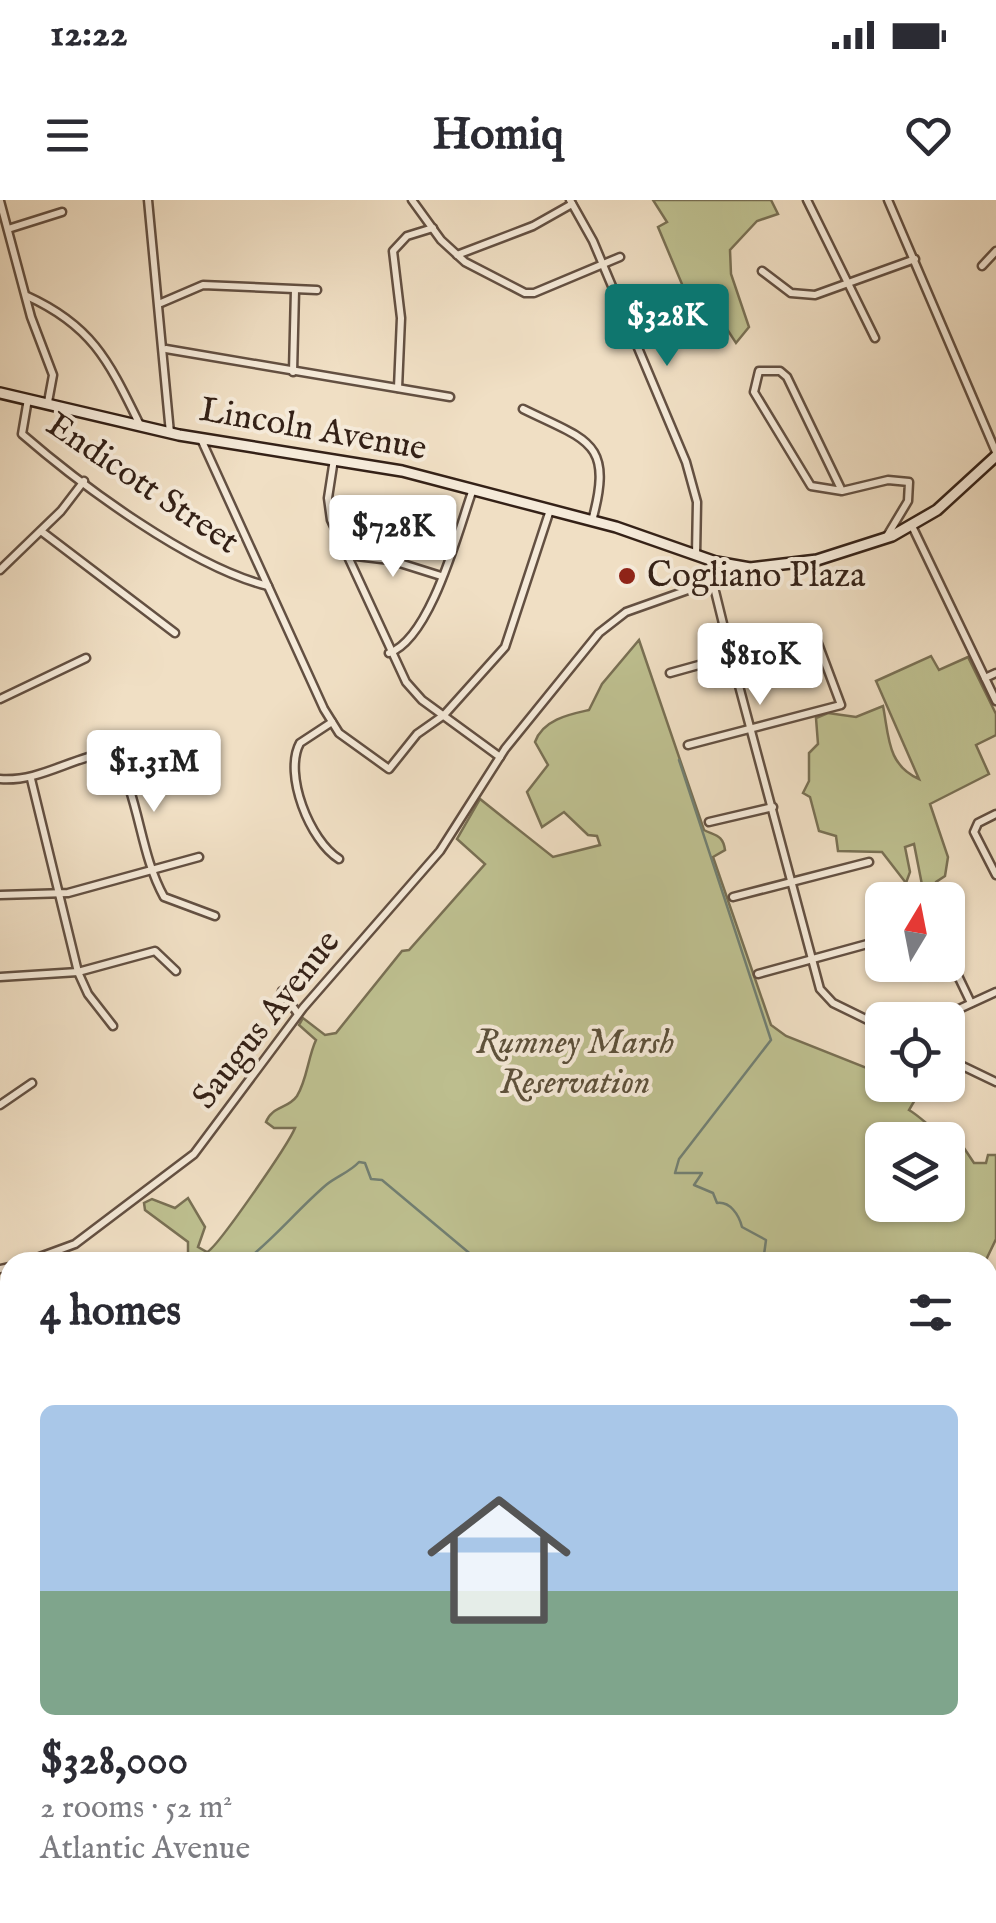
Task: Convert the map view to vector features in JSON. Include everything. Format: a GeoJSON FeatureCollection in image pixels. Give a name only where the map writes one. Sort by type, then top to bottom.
{"type":"FeatureCollection","features":[{"type":"Feature","properties":{"kind":"main road","name":"Lincoln Avenue"},"geometry":{"type":"LineString","coordinates":[[0,393],[170,433],[334,459],[473,488],[592,521],[716,562],[750,568],[817,560],[912,526],[937,510],[996,454]]}},
{"type":"Feature","properties":{"kind":"street"},"geometry":{"type":"LineString","coordinates":[[148,200],[166,349],[170,433]]}},
{"type":"Feature","properties":{"kind":"street"},"geometry":{"type":"LineString","coordinates":[[412,200],[457,255],[478,271],[525,293],[534,293],[620,257]]}},
{"type":"Feature","properties":{"kind":"street"},"geometry":{"type":"LineString","coordinates":[[807,200],[875,338]]}},
{"type":"Feature","properties":{"kind":"street"},"geometry":{"type":"LineString","coordinates":[[888,200],[996,454]]}},
{"type":"Feature","properties":{"kind":"street"},"geometry":{"type":"LineString","coordinates":[[0,201],[53,375],[48,402]]}},
{"type":"Feature","properties":{"kind":"street"},"geometry":{"type":"LineString","coordinates":[[457,255],[533,226],[571,202],[602,264],[686,462],[697,502],[696,555]]}},
{"type":"Feature","properties":{"kind":"street"},"geometry":{"type":"LineString","coordinates":[[8,229],[62,212]]}},
{"type":"Feature","properties":{"kind":"street"},"geometry":{"type":"LineString","coordinates":[[398,388],[402,318],[393,251],[407,236],[433,228]]}},
{"type":"Feature","properties":{"kind":"street"},"geometry":{"type":"LineString","coordinates":[[982,266],[996,251]]}},
{"type":"Feature","properties":{"kind":"street"},"geometry":{"type":"LineString","coordinates":[[762,271],[799,296],[915,259]]}},
{"type":"Feature","properties":{"kind":"street"},"geometry":{"type":"LineString","coordinates":[[161,304],[203,285],[317,290]]}},
{"type":"Feature","properties":{"kind":"street"},"geometry":{"type":"LineString","coordinates":[[293,372],[295,290]]}},
{"type":"Feature","properties":{"kind":"street"},"geometry":{"type":"LineString","coordinates":[[26,295],[64,312],[86,331],[140,425]]}},
{"type":"Feature","properties":{"kind":"street"},"geometry":{"type":"LineString","coordinates":[[166,349],[450,397]]}},
{"type":"Feature","properties":{"kind":"street"},"geometry":{"type":"LineString","coordinates":[[842,491],[788,377],[780,371],[759,371],[754,375],[754,392],[811,486],[829,492],[842,491],[888,480],[909,482],[908,501],[886,538]]}},
{"type":"Feature","properties":{"kind":"street","name":"Endicott Street"},"geometry":{"type":"LineString","coordinates":[[28,398],[22,434],[179,546],[236,578],[268,586]]}},
{"type":"Feature","properties":{"kind":"street"},"geometry":{"type":"LineString","coordinates":[[523,409],[580,437],[593,450],[603,481],[592,521]]}},
{"type":"Feature","properties":{"kind":"street"},"geometry":{"type":"LineString","coordinates":[[201,439],[332,722],[339,734],[390,768],[418,734],[444,715],[505,647],[550,509]]}},
{"type":"Feature","properties":{"kind":"street"},"geometry":{"type":"LineString","coordinates":[[334,459],[329,509],[389,653],[410,688],[500,757]]}},
{"type":"Feature","properties":{"kind":"street"},"geometry":{"type":"LineString","coordinates":[[0,570],[41,531],[84,481]]}},
{"type":"Feature","properties":{"kind":"street"},"geometry":{"type":"LineString","coordinates":[[389,653],[408,640],[426,614],[473,488]]}},
{"type":"Feature","properties":{"kind":"street"},"geometry":{"type":"LineString","coordinates":[[912,526],[996,701]]}},
{"type":"Feature","properties":{"kind":"street"},"geometry":{"type":"LineString","coordinates":[[41,531],[175,633]]}},
{"type":"Feature","properties":{"kind":"street"},"geometry":{"type":"LineString","coordinates":[[348,556],[390,560],[441,576]]}},
{"type":"Feature","properties":{"kind":"street"},"geometry":{"type":"LineString","coordinates":[[716,562],[713,583],[820,990],[829,1000],[865,1018]]}},
{"type":"Feature","properties":{"kind":"street","name":"Saugus Avenue"},"geometry":{"type":"LineString","coordinates":[[60,1252],[194,1154],[298,1014],[440,851],[500,757],[599,632],[626,612],[750,568]]}},
{"type":"Feature","properties":{"kind":"street"},"geometry":{"type":"LineString","coordinates":[[670,673],[814,633],[841,705],[688,746]]}},
{"type":"Feature","properties":{"kind":"street"},"geometry":{"type":"LineString","coordinates":[[0,699],[86,658]]}},
{"type":"Feature","properties":{"kind":"street"},"geometry":{"type":"LineString","coordinates":[[985,678],[996,673]]}},
{"type":"Feature","properties":{"kind":"street"},"geometry":{"type":"LineString","coordinates":[[332,722],[300,743],[292,766],[318,837],[325,850],[339,859]]}},
{"type":"Feature","properties":{"kind":"street"},"geometry":{"type":"LineString","coordinates":[[0,779],[31,779],[94,754],[113,752],[123,769],[149,870],[170,902],[215,916]]}},
{"type":"Feature","properties":{"kind":"street"},"geometry":{"type":"LineString","coordinates":[[31,779],[78,972],[88,994],[113,1026]]}},
{"type":"Feature","properties":{"kind":"street"},"geometry":{"type":"LineString","coordinates":[[709,822],[773,808]]}},
{"type":"Feature","properties":{"kind":"street"},"geometry":{"type":"LineString","coordinates":[[996,814],[978,824],[974,832],[996,874]]}},
{"type":"Feature","properties":{"kind":"street"},"geometry":{"type":"LineString","coordinates":[[0,896],[58,894],[200,857]]}},
{"type":"Feature","properties":{"kind":"street"},"geometry":{"type":"LineString","coordinates":[[733,897],[869,862]]}},
{"type":"Feature","properties":{"kind":"street"},"geometry":{"type":"LineString","coordinates":[[758,974],[865,944]]}},
{"type":"Feature","properties":{"kind":"street"},"geometry":{"type":"LineString","coordinates":[[0,977],[78,972],[155,950],[176,971]]}},
{"type":"Feature","properties":{"kind":"street"},"geometry":{"type":"LineString","coordinates":[[961,982],[971,1003]]}},
{"type":"Feature","properties":{"kind":"street"},"geometry":{"type":"LineString","coordinates":[[282,991],[298,1014]]}},
{"type":"Feature","properties":{"kind":"street"},"geometry":{"type":"LineString","coordinates":[[965,1006],[996,992]]}},
{"type":"Feature","properties":{"kind":"street"},"geometry":{"type":"LineString","coordinates":[[965,1067],[995,1081]]}},
{"type":"Feature","properties":{"kind":"street"},"geometry":{"type":"LineString","coordinates":[[0,1105],[32,1083]]}},
{"type":"Feature","properties":{"kind":"green space"},"geometry":{"type":"Polygon","coordinates":[[[653,200],[771,200],[778,214],[757,221],[730,250],[731,274],[749,327],[736,343],[712,306],[692,308],[658,227],[667,222],[653,200]]]}},
{"type":"Feature","properties":{"kind":"green space","name":"Rumney Marsh Reservation"},"geometry":{"type":"Polygon","coordinates":[[[639,640],[704,830],[723,841],[725,850],[713,857],[771,1025],[786,1036],[865,1067],[865,1102],[914,1102],[909,1110],[924,1122],[865,1122],[865,1222],[965,1222],[965,1150],[974,1163],[986,1163],[988,1155],[996,1155],[996,1239],[990,1252],[207,1252],[252,1195],[295,1128],[274,1128],[266,1122],[272,1113],[297,1096],[303,1083],[316,1040],[299,1025],[303,1018],[325,1035],[336,1033],[402,951],[409,950],[485,864],[457,839],[480,799],[553,857],[600,845],[597,836],[588,835],[564,812],[542,827],[527,792],[548,765],[535,742],[539,734],[558,719],[589,710],[602,684],[639,640]]]}},
{"type":"Feature","properties":{"kind":"green space"},"geometry":{"type":"Polygon","coordinates":[[[931,656],[939,670],[968,657],[996,714],[996,735],[976,745],[989,774],[930,804],[948,857],[945,876],[936,882],[921,882],[914,844],[905,847],[910,872],[906,882],[882,852],[838,851],[836,836],[819,831],[810,797],[803,793],[809,781],[809,753],[818,744],[816,718],[828,713],[856,717],[883,706],[895,758],[919,779],[876,681],[931,656]]]}},
{"type":"Feature","properties":{"kind":"green space","name":"Rumney Marsh Reservation"},"geometry":{"type":"Polygon","coordinates":[[[188,1198],[205,1227],[198,1247],[207,1252],[188,1252],[188,1242],[145,1210],[144,1203],[152,1199],[175,1208],[188,1198]]]}},
{"type":"Feature","properties":{"kind":"waterway"},"geometry":{"type":"LineString","coordinates":[[679,760],[771,1040],[679,1159],[675,1173],[702,1173],[694,1185],[713,1193],[717,1203],[733,1210],[742,1227],[766,1240],[764,1252]]}},
{"type":"Feature","properties":{"kind":"waterway"},"geometry":{"type":"LineString","coordinates":[[256,1252],[326,1185],[359,1162],[365,1163],[371,1179],[382,1180],[468,1252]]}},
{"type":"Feature","properties":{"kind":"place","name":"Cogliano Plaza"},"geometry":{"type":"Point","coordinates":[627,576]}}]}
